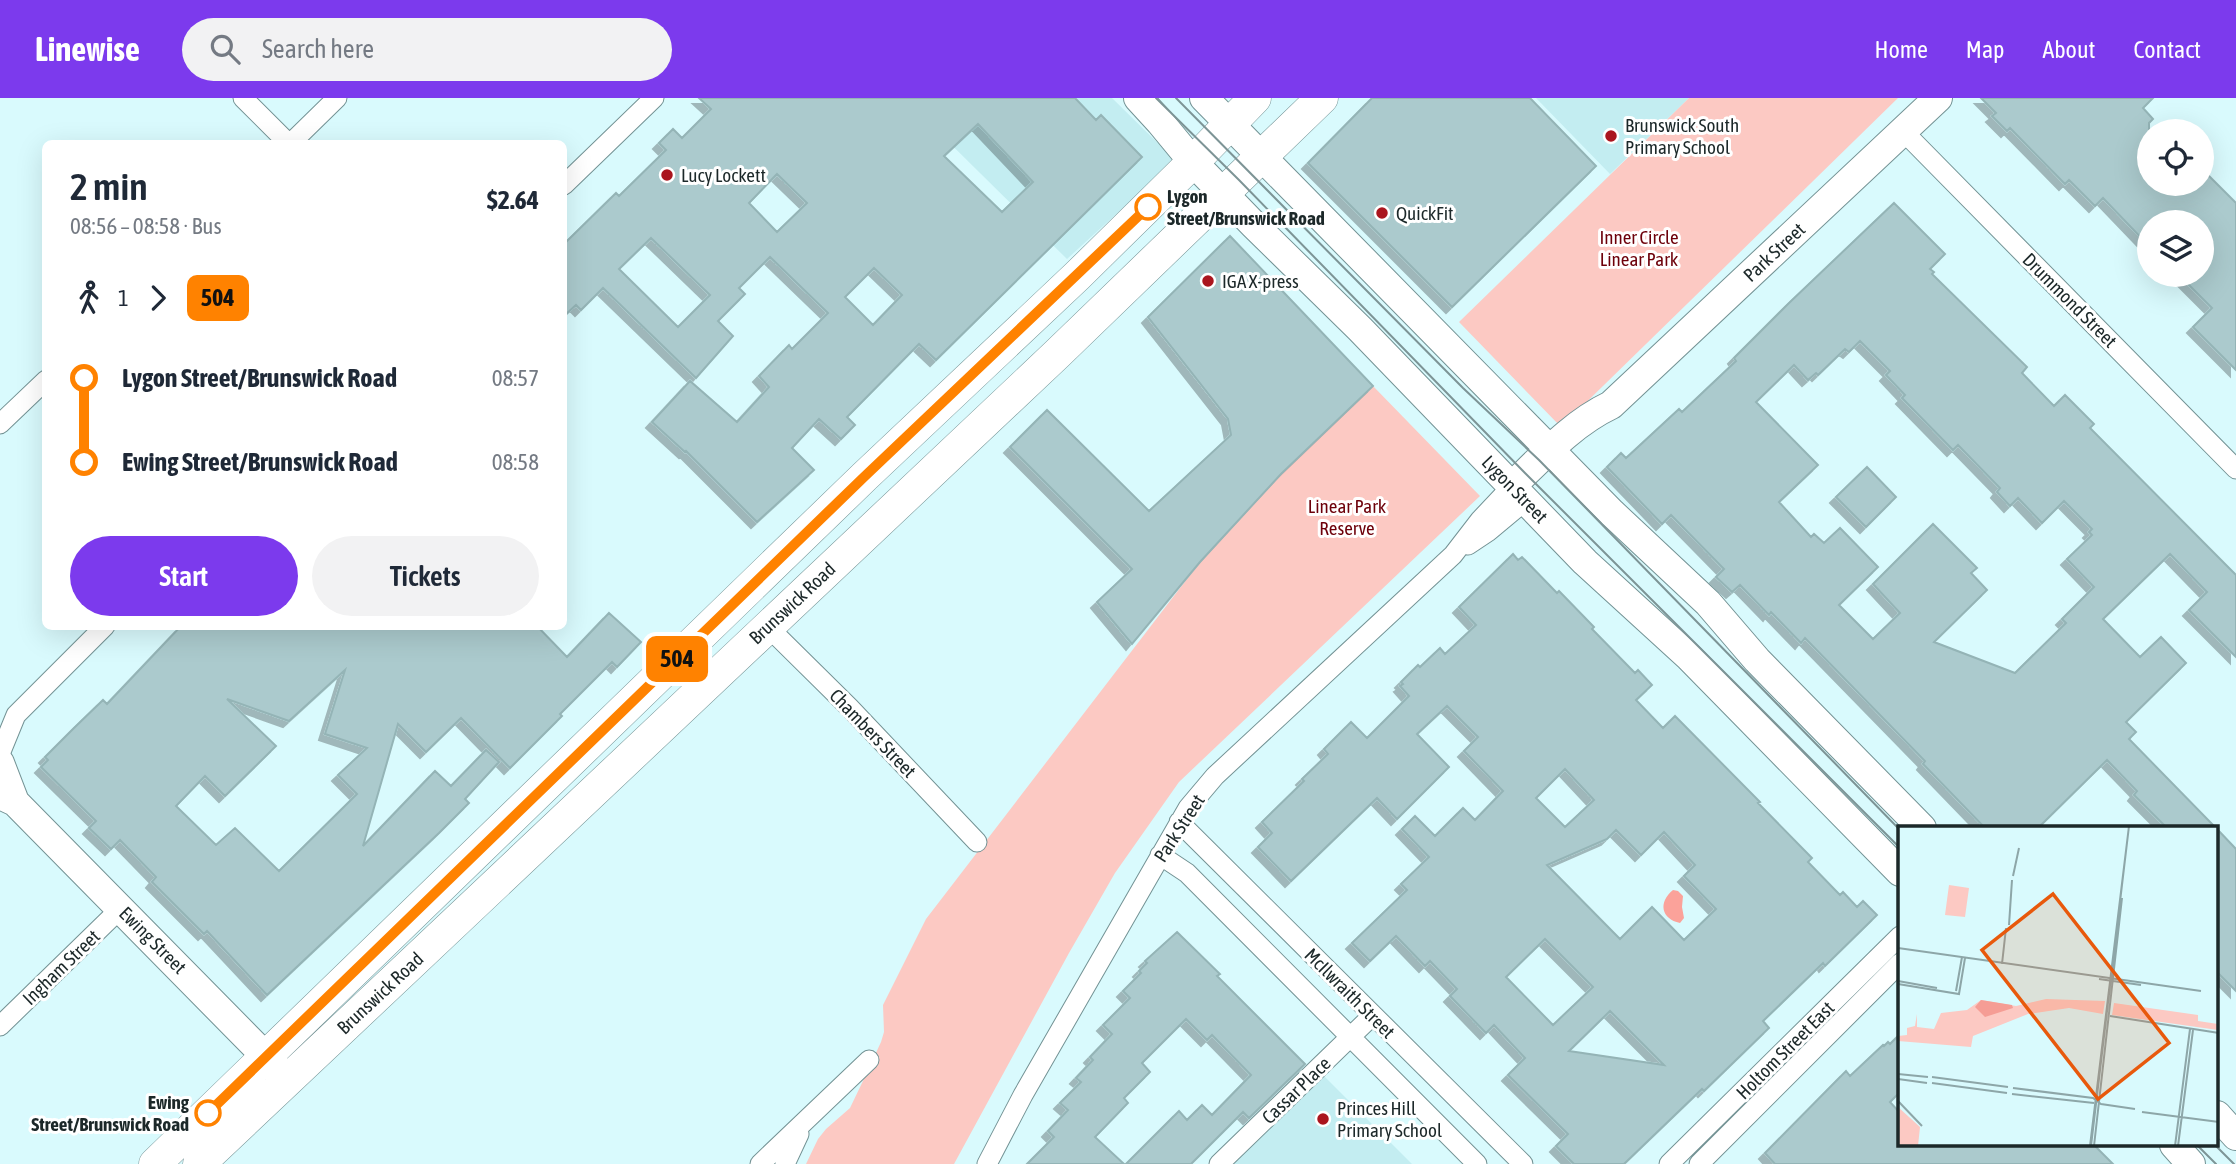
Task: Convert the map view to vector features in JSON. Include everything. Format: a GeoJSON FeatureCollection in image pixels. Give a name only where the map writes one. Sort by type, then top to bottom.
{"type":"FeatureCollection","features":[{"type":"Feature","properties":{"kind":"main road","name":"Brunswick Road"},"geometry":{"type":"LineString","coordinates":[[155,1164],[864,477],[1027,323],[1255,98]]}},
{"type":"Feature","properties":{"kind":"main road","name":"Brunswick Road"},"geometry":{"type":"LineString","coordinates":[[199,1164],[1057,354],[1322,98]]}},
{"type":"Feature","properties":{"kind":"main road"},"geometry":{"type":"LineString","coordinates":[[1027,323],[1057,354]]}},
{"type":"Feature","properties":{"kind":"main road"},"geometry":{"type":"LineString","coordinates":[[740,598],[768,625]]}},
{"type":"Feature","properties":{"kind":"street"},"geometry":{"type":"LineString","coordinates":[[243,98],[285,140]]}},
{"type":"Feature","properties":{"kind":"street"},"geometry":{"type":"LineString","coordinates":[[293,140],[337,98]]}},
{"type":"Feature","properties":{"kind":"street"},"geometry":{"type":"LineString","coordinates":[[567,182],[654,98]]}},
{"type":"Feature","properties":{"kind":"street","name":"Lygon Street"},"geometry":{"type":"LineString","coordinates":[[1138,98],[1223,195],[1360,329],[1585,562],[1689,657],[1898,868]]}},
{"type":"Feature","properties":{"kind":"street"},"geometry":{"type":"LineString","coordinates":[[1204,98],[1612,513],[1708,603],[1757,660],[1920,826]]}},
{"type":"Feature","properties":{"kind":"street","name":"Park Street"},"geometry":{"type":"LineString","coordinates":[[987,1164],[1023,1095],[1179,822],[1215,776],[1557,457],[1585,444],[1611,405],[1938,98]]}},
{"type":"Feature","properties":{"kind":"street","name":"Drummond Street"},"geometry":{"type":"LineString","coordinates":[[1903,131],[2236,469]]}},
{"type":"Feature","properties":{"kind":"street"},"geometry":{"type":"LineString","coordinates":[[0,424],[42,384]]}},
{"type":"Feature","properties":{"kind":"street","name":"Chambers Street"},"geometry":{"type":"LineString","coordinates":[[768,625],[977,842]]}},
{"type":"Feature","properties":{"kind":"street"},"geometry":{"type":"LineString","coordinates":[[0,762],[8,718],[101,630]]}},
{"type":"Feature","properties":{"kind":"street","name":"Ewing Street"},"geometry":{"type":"LineString","coordinates":[[0,762],[8,798],[121,908],[289,1080]]}},
{"type":"Feature","properties":{"kind":"street","name":"McIlwraith Street"},"geometry":{"type":"LineString","coordinates":[[1179,822],[1523,1164]]}},
{"type":"Feature","properties":{"kind":"street","name":"McIlwraith Street"},"geometry":{"type":"LineString","coordinates":[[1160,855],[1187,873],[1477,1164]]}},
{"type":"Feature","properties":{"kind":"street","name":"Ingham Street"},"geometry":{"type":"LineString","coordinates":[[0,1026],[121,908]]}},
{"type":"Feature","properties":{"kind":"street","name":"Holtom Street East"},"geometry":{"type":"LineString","coordinates":[[1669,1164],[1898,938]]}},
{"type":"Feature","properties":{"kind":"street","name":"Holtom Street East"},"geometry":{"type":"LineString","coordinates":[[1699,1164],[1898,965]]}},
{"type":"Feature","properties":{"kind":"street","name":"Cassar Place"},"geometry":{"type":"LineString","coordinates":[[1219,1164],[1372,1016]]}},
{"type":"Feature","properties":{"kind":"street"},"geometry":{"type":"LineString","coordinates":[[760,1164],[869,1060]]}},
{"type":"Feature","properties":{"kind":"street"},"geometry":{"type":"LineString","coordinates":[[2218,1116],[2236,1136]]}},
{"type":"Feature","properties":{"kind":"street"},"geometry":{"type":"LineString","coordinates":[[785,1164],[806,1120]]}},
{"type":"Feature","properties":{"kind":"street"},"geometry":{"type":"LineString","coordinates":[[2175,1146],[2191,1164]]}},
{"type":"Feature","properties":{"kind":"shaded area"},"geometry":{"type":"Polygon","coordinates":[[[904,98],[1112,98],[1175,160],[1067,259],[904,98]]]}},
{"type":"Feature","properties":{"kind":"shaded area","name":"Brunswick South Primary School"},"geometry":{"type":"Polygon","coordinates":[[[1536,98],[1689,98],[1610,174],[1536,98]]]}},
{"type":"Feature","properties":{"kind":"shaded area"},"geometry":{"type":"Polygon","coordinates":[[[1673,890],[1683,896],[1684,918],[1680,923],[1669,918],[1664,910],[1665,900],[1673,890]]]}},
{"type":"Feature","properties":{"kind":"shaded area","name":"Princes Hill Primary School"},"geometry":{"type":"Polygon","coordinates":[[[1323,1075],[1412,1164],[1233,1164],[1323,1075]]]}},
{"type":"Feature","properties":{"kind":"green space","name":"Inner Circle Linear Park"},"geometry":{"type":"Polygon","coordinates":[[[1689,98],[1898,98],[1561,427],[1459,322],[1689,98]]]}},
{"type":"Feature","properties":{"kind":"green space","name":"Linear Park Reserve"},"geometry":{"type":"Polygon","coordinates":[[[1373,386],[1480,496],[1179,782],[1115,873],[954,1164],[806,1164],[818,1139],[850,1108],[881,1042],[884,1032],[883,1005],[926,919],[1200,562],[1281,474],[1373,386]]]}},
{"type":"Feature","properties":{"kind":"building"},"geometry":{"type":"Polygon","coordinates":[[[699,98],[1075,98],[1096,120],[1101,115],[1142,157],[936,360],[919,344],[847,417],[855,425],[841,439],[819,419],[792,448],[814,470],[757,522],[686,451],[652,422],[690,381],[737,422],[769,387],[759,376],[789,345],[792,349],[828,313],[770,257],[739,288],[745,294],[718,321],[733,336],[696,378],[603,288],[581,310],[576,305],[567,313],[567,241],[616,193],[619,196],[666,150],[659,143],[673,129],[682,138],[711,109],[699,98]],[[978,124],[944,156],[1002,212],[1033,182],[978,124]],[[777,174],[749,203],[777,232],[807,203],[777,174]],[[651,238],[619,269],[678,327],[710,295],[651,238]],[[874,268],[845,297],[873,325],[902,295],[874,268]]]}},
{"type":"Feature","properties":{"kind":"building"},"geometry":{"type":"Polygon","coordinates":[[[1372,98],[1530,98],[1596,166],[1452,307],[1308,163],[1372,98]]]}},
{"type":"Feature","properties":{"kind":"building"},"geometry":{"type":"Polygon","coordinates":[[[1981,98],[2153,98],[2143,108],[2153,119],[2137,119],[2137,196],[2214,196],[2214,181],[2236,203],[2236,370],[2193,327],[2212,308],[2191,287],[2214,287],[2214,210],[2137,210],[2137,233],[2103,198],[2095,206],[2069,180],[2065,184],[2010,128],[2007,131],[1992,116],[1996,113],[1981,98]]]}},
{"type":"Feature","properties":{"kind":"building"},"geometry":{"type":"Polygon","coordinates":[[[1894,203],[1945,254],[1930,269],[1934,272],[1932,274],[2027,367],[2022,373],[2054,406],[2065,395],[2094,424],[2090,428],[2236,575],[2236,657],[2189,610],[2207,592],[2170,554],[2103,619],[2140,657],[2161,637],[2186,663],[2126,722],[2136,732],[2129,739],[2214,826],[2165,826],[2134,795],[2137,791],[2107,760],[2040,826],[1983,826],[1923,764],[1925,761],[1805,638],[1801,643],[1740,585],[1732,592],[1716,577],[1724,569],[1671,515],[1662,524],[1607,467],[1621,453],[1626,458],[1679,409],[1682,412],[1736,361],[1734,358],[1894,203]],[[1860,341],[1849,352],[1845,349],[1818,375],[1816,373],[1808,380],[1794,365],[1756,402],[1818,465],[1779,502],[1811,537],[1814,534],[1824,543],[1840,528],[1878,567],[1839,605],[1873,639],[1900,613],[1873,584],[1933,524],[1977,568],[1971,573],[1987,590],[1934,642],[2015,673],[2066,623],[2062,619],[2094,587],[2067,559],[2092,535],[2089,532],[2092,529],[2064,501],[2042,523],[2018,498],[2010,506],[1997,492],[2000,488],[1958,445],[1953,450],[1902,398],[1905,395],[1886,375],[1890,371],[1860,341]]]}},
{"type":"Feature","properties":{"kind":"building"},"geometry":{"type":"Polygon","coordinates":[[[1230,236],[1373,386],[1281,474],[1200,562],[1132,644],[1097,602],[1132,569],[1010,447],[1047,410],[1149,511],[1231,435],[1228,419],[1148,317],[1230,236]]]}},
{"type":"Feature","properties":{"kind":"building"},"geometry":{"type":"Polygon","coordinates":[[[1867,467],[1896,497],[1866,527],[1836,497],[1867,467]]]}},
{"type":"Feature","properties":{"kind":"building"},"geometry":{"type":"Polygon","coordinates":[[[1513,554],[1518,560],[1522,557],[1557,593],[1559,591],[1635,673],[1638,670],[1652,685],[1636,700],[1663,728],[1675,716],[1812,858],[1808,862],[1840,895],[1843,892],[1857,907],[1863,901],[1877,915],[1763,1021],[1769,1028],[1624,1164],[1574,1164],[1556,1146],[1568,1134],[1508,1075],[1525,1058],[1494,1025],[1486,1033],[1450,996],[1457,989],[1430,961],[1425,966],[1396,936],[1370,961],[1352,943],[1407,890],[1401,884],[1429,857],[1402,829],[1415,816],[1435,836],[1463,808],[1475,820],[1503,791],[1464,751],[1478,737],[1447,706],[1417,734],[1449,767],[1397,819],[1377,798],[1291,881],[1258,847],[1272,833],[1262,822],[1328,754],[1324,749],[1351,722],[1367,738],[1409,696],[1400,686],[1403,684],[1401,682],[1440,648],[1445,654],[1476,625],[1459,607],[1513,554]],[[1565,769],[1536,798],[1565,827],[1594,800],[1565,769]],[[1616,830],[1607,839],[1547,865],[1620,939],[1652,907],[1684,940],[1716,909],[1684,876],[1695,865],[1664,832],[1641,855],[1616,830]],[[1545,939],[1506,977],[1553,1025],[1593,987],[1545,939]],[[1610,1011],[1569,1051],[1664,1065],[1610,1011]]]}},
{"type":"Feature","properties":{"kind":"building"},"geometry":{"type":"Polygon","coordinates":[[[609,613],[641,642],[617,667],[612,662],[510,768],[461,718],[426,752],[398,724],[363,846],[435,771],[451,786],[486,750],[499,762],[465,799],[469,803],[267,995],[207,931],[204,934],[152,882],[156,877],[120,840],[111,849],[89,828],[96,821],[41,767],[48,760],[45,757],[103,700],[107,704],[177,630],[541,630],[567,657],[609,613]],[[345,670],[289,721],[227,699],[276,746],[225,796],[205,776],[176,806],[216,845],[235,828],[279,871],[357,794],[338,775],[367,748],[325,734],[345,670]]]}},
{"type":"Feature","properties":{"kind":"building"},"geometry":{"type":"Polygon","coordinates":[[[2218,830],[2236,849],[2236,991],[2218,973],[2218,830]]]}},
{"type":"Feature","properties":{"kind":"building"},"geometry":{"type":"Polygon","coordinates":[[[1177,932],[1305,1064],[1249,1118],[1243,1112],[1191,1164],[1126,1164],[1179,1111],[1187,1120],[1202,1105],[1212,1115],[1251,1075],[1212,1035],[1207,1040],[1186,1019],[1142,1063],[1150,1072],[1124,1098],[1128,1103],[1095,1137],[1124,1164],[1027,1164],[1054,1137],[1048,1131],[1068,1110],[1060,1103],[1081,1082],[1076,1078],[1093,1060],[1090,1057],[1112,1034],[1103,1025],[1130,998],[1123,991],[1141,973],[1139,971],[1147,963],[1145,961],[1177,932]]]}},
{"type":"Feature","properties":{"kind":"building"},"geometry":{"type":"Polygon","coordinates":[[[1898,1036],[1898,1094],[1890,1102],[1898,1111],[1898,1146],[2095,1146],[2113,1164],[1775,1164],[1765,1153],[1846,1071],[1850,1076],[1883,1045],[1888,1042],[1890,1044],[1898,1036]]]}},
{"type":"Feature","properties":{"kind":"tram line"},"geometry":{"type":"LineString","coordinates":[[1156,98],[1525,473],[1898,846]]}},
{"type":"Feature","properties":{"kind":"tram line"},"geometry":{"type":"LineString","coordinates":[[1176,98],[1463,388],[1539,460],[1898,828]]}},
{"type":"Feature","properties":{"kind":"tram line"},"geometry":{"type":"LineString","coordinates":[[2198,1146],[2216,1164]]}},
{"type":"Feature","properties":{"kind":"tram line"},"geometry":{"type":"LineString","coordinates":[[2216,1146],[2234,1164]]}},
{"type":"Feature","properties":{"kind":"bus line","name":"504"},"geometry":{"type":"LineString","coordinates":[[208,1113],[864,477],[1148,207]]}},
{"type":"Feature","properties":{"kind":"place","name":"Brunswick South Primary School"},"geometry":{"type":"Point","coordinates":[1611,136]}},
{"type":"Feature","properties":{"kind":"place","name":"Lucy Lockett"},"geometry":{"type":"Point","coordinates":[667,175]}},
{"type":"Feature","properties":{"kind":"place","name":"Lygon Street/Brunswick Road"},"geometry":{"type":"Point","coordinates":[1148,207]}},
{"type":"Feature","properties":{"kind":"place","name":"QuickFit"},"geometry":{"type":"Point","coordinates":[1382,213]}},
{"type":"Feature","properties":{"kind":"place","name":"IGA X-press"},"geometry":{"type":"Point","coordinates":[1208,281]}},
{"type":"Feature","properties":{"kind":"place","name":"Ewing Street/Brunswick Road"},"geometry":{"type":"Point","coordinates":[208,1113]}},
{"type":"Feature","properties":{"kind":"place","name":"Princes Hill Primary School"},"geometry":{"type":"Point","coordinates":[1323,1119]}}]}
